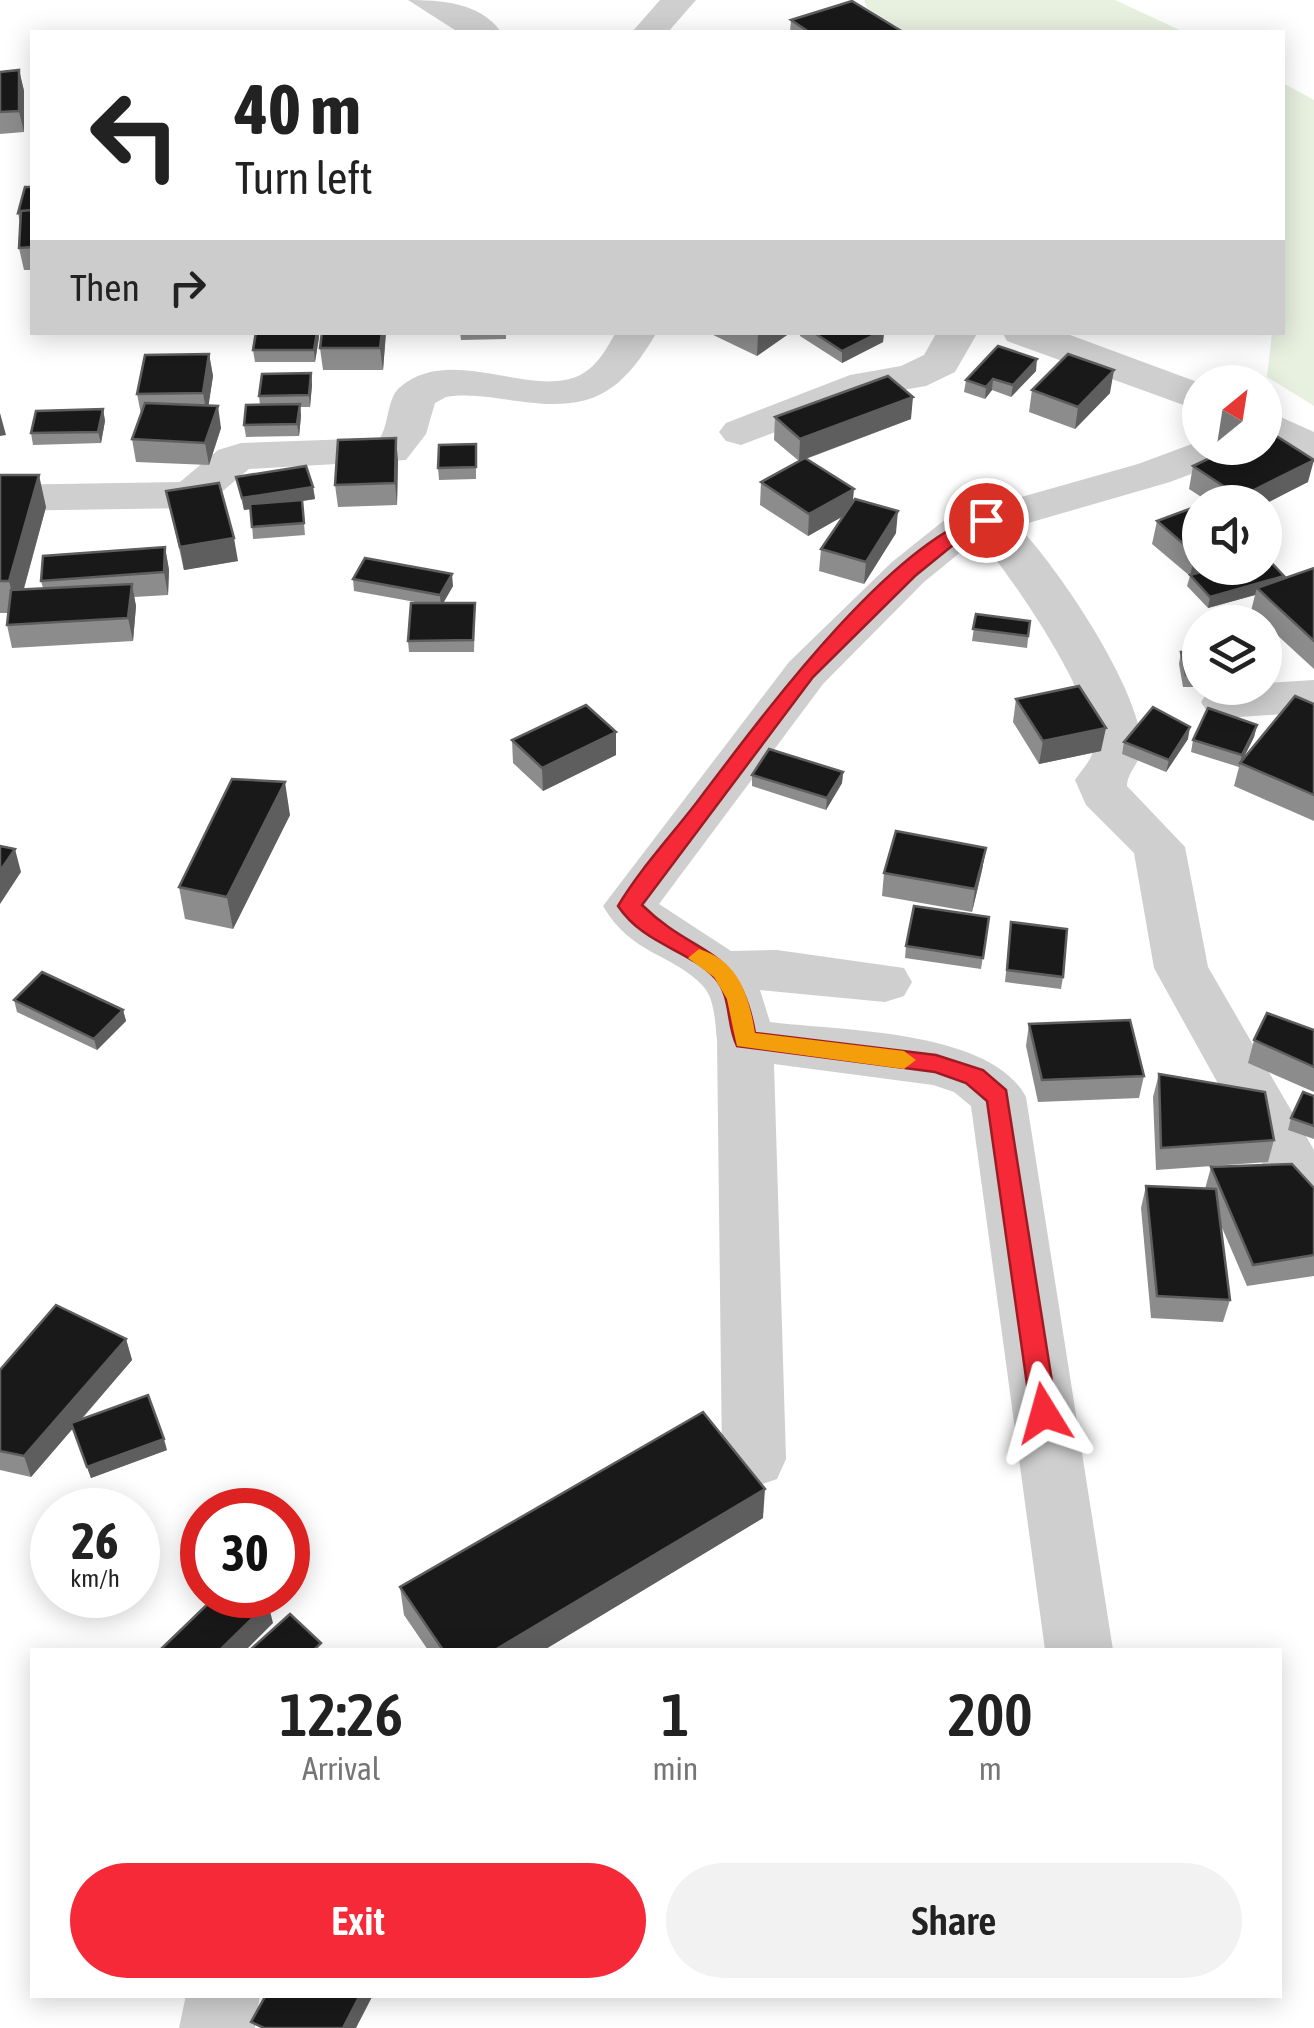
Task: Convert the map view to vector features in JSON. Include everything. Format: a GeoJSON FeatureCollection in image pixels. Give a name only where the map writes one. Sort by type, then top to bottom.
{"type":"FeatureCollection","features":[{"type":"Feature","properties":{"kind":"street"},"geometry":{"type":"LineString","coordinates":[[425,0],[479,30]]}},
{"type":"Feature","properties":{"kind":"street"},"geometry":{"type":"LineString","coordinates":[[650,30],[679,0]]}},
{"type":"Feature","properties":{"kind":"street"},"geometry":{"type":"LineString","coordinates":[[0,498],[189,496],[206,487],[224,464],[241,456],[390,451],[398,447],[412,418],[414,397],[432,384],[460,382],[552,392],[594,386],[618,362],[634,335]]}},
{"type":"Feature","properties":{"kind":"street"},"geometry":{"type":"LineString","coordinates":[[741,432],[865,384],[912,377],[940,363],[956,335]]}},
{"type":"Feature","properties":{"kind":"street"},"geometry":{"type":"LineString","coordinates":[[1030,335],[1182,391]]}},
{"type":"Feature","properties":{"kind":"street"},"geometry":{"type":"LineString","coordinates":[[1282,432],[1314,450]]}},
{"type":"Feature","properties":{"kind":"street"},"geometry":{"type":"LineString","coordinates":[[754,1459],[745,1040],[738,999],[722,971],[655,931],[629,906],[806,673],[908,572],[962,528],[1182,463]]}},
{"type":"Feature","properties":{"kind":"street"},"geometry":{"type":"LineString","coordinates":[[986,520],[1014,546],[1049,592],[1117,740],[1117,756],[1100,780],[1104,793],[1159,847],[1181,968],[1314,1202]]}},
{"type":"Feature","properties":{"kind":"street"},"geometry":{"type":"LineString","coordinates":[[1282,698],[1314,696]]}},
{"type":"Feature","properties":{"kind":"street"},"geometry":{"type":"LineString","coordinates":[[722,971],[776,970],[885,982]]}},
{"type":"Feature","properties":{"kind":"street"},"geometry":{"type":"LineString","coordinates":[[745,1040],[936,1064],[974,1076],[998,1097],[1079,1648]]}},
{"type":"Feature","properties":{"kind":"street"},"geometry":{"type":"LineString","coordinates":[[216,2028],[223,1998]]}},
{"type":"Feature","properties":{"kind":"green space"},"geometry":{"type":"Polygon","coordinates":[[[864,0],[1115,0],[1180,30],[903,30],[867,8],[864,0]]]}},
{"type":"Feature","properties":{"kind":"green space"},"geometry":{"type":"Polygon","coordinates":[[[1285,84],[1314,100],[1314,406],[1282,386],[1282,365],[1268,365],[1272,335],[1285,335],[1285,84]]]}},
{"type":"Feature","properties":{"kind":"building"},"geometry":{"type":"Polygon","coordinates":[[[852,1],[900,30],[806,30],[791,20],[852,1]]]}},
{"type":"Feature","properties":{"kind":"building"},"geometry":{"type":"Polygon","coordinates":[[[19,70],[19,111],[0,112],[0,72],[19,70]]]}},
{"type":"Feature","properties":{"kind":"building"},"geometry":{"type":"Polygon","coordinates":[[[25,187],[30,187],[30,210],[18,213],[25,187]]]}},
{"type":"Feature","properties":{"kind":"building"},"geometry":{"type":"Polygon","coordinates":[[[30,210],[30,247],[19,248],[21,211],[30,210]]]}},
{"type":"Feature","properties":{"kind":"building"},"geometry":{"type":"Polygon","coordinates":[[[256,335],[316,335],[314,350],[253,350],[256,335]]]}},
{"type":"Feature","properties":{"kind":"building"},"geometry":{"type":"Polygon","coordinates":[[[322,335],[382,335],[380,348],[320,348],[322,335]]]}},
{"type":"Feature","properties":{"kind":"building"},"geometry":{"type":"Polygon","coordinates":[[[818,335],[874,335],[842,351],[818,335]]]}},
{"type":"Feature","properties":{"kind":"building"},"geometry":{"type":"Polygon","coordinates":[[[998,346],[1037,359],[1013,385],[993,379],[986,387],[966,380],[998,346]]]}},
{"type":"Feature","properties":{"kind":"building"},"geometry":{"type":"Polygon","coordinates":[[[209,354],[203,393],[137,394],[145,355],[209,354]]]}},
{"type":"Feature","properties":{"kind":"building"},"geometry":{"type":"Polygon","coordinates":[[[1068,354],[1114,370],[1078,407],[1032,390],[1068,354]]]}},
{"type":"Feature","properties":{"kind":"building"},"geometry":{"type":"Polygon","coordinates":[[[311,373],[309,395],[259,396],[262,374],[311,373]]]}},
{"type":"Feature","properties":{"kind":"building"},"geometry":{"type":"Polygon","coordinates":[[[888,376],[913,397],[800,439],[775,417],[888,376]]]}},
{"type":"Feature","properties":{"kind":"building"},"geometry":{"type":"Polygon","coordinates":[[[145,403],[218,406],[205,443],[132,439],[145,403]]]}},
{"type":"Feature","properties":{"kind":"building"},"geometry":{"type":"Polygon","coordinates":[[[300,404],[297,424],[244,425],[246,405],[300,404]]]}},
{"type":"Feature","properties":{"kind":"building"},"geometry":{"type":"Polygon","coordinates":[[[103,409],[98,432],[31,433],[36,411],[103,409]]]}},
{"type":"Feature","properties":{"kind":"building"},"geometry":{"type":"Polygon","coordinates":[[[396,438],[395,483],[335,485],[338,440],[396,438]]]}},
{"type":"Feature","properties":{"kind":"building"},"geometry":{"type":"Polygon","coordinates":[[[1282,440],[1314,460],[1264,485],[1222,485],[1193,466],[1282,465],[1282,440]]]}},
{"type":"Feature","properties":{"kind":"building"},"geometry":{"type":"Polygon","coordinates":[[[476,444],[476,467],[438,468],[439,445],[476,444]]]}},
{"type":"Feature","properties":{"kind":"building"},"geometry":{"type":"Polygon","coordinates":[[[805,458],[854,489],[809,514],[761,482],[805,458]]]}},
{"type":"Feature","properties":{"kind":"building"},"geometry":{"type":"Polygon","coordinates":[[[306,466],[313,487],[242,498],[236,477],[306,466]]]}},
{"type":"Feature","properties":{"kind":"building"},"geometry":{"type":"Polygon","coordinates":[[[0,475],[39,475],[9,581],[0,581],[0,475]]]}},
{"type":"Feature","properties":{"kind":"building"},"geometry":{"type":"Polygon","coordinates":[[[219,483],[234,538],[180,547],[166,491],[219,483]]]}},
{"type":"Feature","properties":{"kind":"building"},"geometry":{"type":"Polygon","coordinates":[[[855,499],[898,511],[866,562],[821,549],[855,499]]]}},
{"type":"Feature","properties":{"kind":"building"},"geometry":{"type":"Polygon","coordinates":[[[302,500],[304,523],[252,527],[250,504],[302,500]]]}},
{"type":"Feature","properties":{"kind":"building"},"geometry":{"type":"Polygon","coordinates":[[[1182,512],[1182,543],[1157,521],[1182,512]]]}},
{"type":"Feature","properties":{"kind":"building"},"geometry":{"type":"Polygon","coordinates":[[[165,547],[164,572],[41,581],[43,556],[165,547]]]}},
{"type":"Feature","properties":{"kind":"building"},"geometry":{"type":"Polygon","coordinates":[[[365,558],[452,574],[440,595],[353,579],[365,558]]]}},
{"type":"Feature","properties":{"kind":"building"},"geometry":{"type":"Polygon","coordinates":[[[1314,568],[1314,641],[1282,611],[1282,605],[1275,605],[1257,588],[1282,585],[1282,579],[1314,568]]]}},
{"type":"Feature","properties":{"kind":"building"},"geometry":{"type":"Polygon","coordinates":[[[132,584],[128,618],[7,625],[11,590],[132,584]]]}},
{"type":"Feature","properties":{"kind":"building"},"geometry":{"type":"Polygon","coordinates":[[[1199,585],[1252,585],[1210,597],[1199,585]]]}},
{"type":"Feature","properties":{"kind":"building"},"geometry":{"type":"Polygon","coordinates":[[[411,603],[475,603],[473,640],[408,641],[411,603]]]}},
{"type":"Feature","properties":{"kind":"building"},"geometry":{"type":"Polygon","coordinates":[[[976,614],[1030,621],[1028,636],[973,629],[976,614]]]}},
{"type":"Feature","properties":{"kind":"building"},"geometry":{"type":"Polygon","coordinates":[[[1079,686],[1106,728],[1043,741],[1016,699],[1079,686]]]}},
{"type":"Feature","properties":{"kind":"building"},"geometry":{"type":"Polygon","coordinates":[[[1295,696],[1314,704],[1314,795],[1240,763],[1295,696]]]}},
{"type":"Feature","properties":{"kind":"building"},"geometry":{"type":"Polygon","coordinates":[[[586,705],[616,732],[542,768],[512,740],[586,705]]]}},
{"type":"Feature","properties":{"kind":"building"},"geometry":{"type":"Polygon","coordinates":[[[1153,707],[1190,727],[1169,760],[1124,742],[1153,707]]]}},
{"type":"Feature","properties":{"kind":"building"},"geometry":{"type":"Polygon","coordinates":[[[1208,708],[1257,725],[1242,755],[1193,740],[1208,708]]]}},
{"type":"Feature","properties":{"kind":"building"},"geometry":{"type":"Polygon","coordinates":[[[769,749],[843,772],[827,798],[752,775],[769,749]]]}},
{"type":"Feature","properties":{"kind":"building"},"geometry":{"type":"Polygon","coordinates":[[[232,779],[285,782],[227,897],[179,887],[232,779]]]}},
{"type":"Feature","properties":{"kind":"building"},"geometry":{"type":"Polygon","coordinates":[[[896,831],[986,848],[975,889],[884,873],[896,831]]]}},
{"type":"Feature","properties":{"kind":"building"},"geometry":{"type":"Polygon","coordinates":[[[0,846],[15,849],[0,871],[0,846]]]}},
{"type":"Feature","properties":{"kind":"building"},"geometry":{"type":"Polygon","coordinates":[[[914,906],[989,917],[983,958],[906,946],[914,906]]]}},
{"type":"Feature","properties":{"kind":"building"},"geometry":{"type":"Polygon","coordinates":[[[1011,922],[1067,929],[1063,977],[1007,970],[1011,922]]]}},
{"type":"Feature","properties":{"kind":"building"},"geometry":{"type":"Polygon","coordinates":[[[42,972],[123,1010],[94,1039],[14,1000],[42,972]]]}},
{"type":"Feature","properties":{"kind":"building"},"geometry":{"type":"Polygon","coordinates":[[[1267,1013],[1314,1030],[1314,1067],[1254,1040],[1267,1013]]]}},
{"type":"Feature","properties":{"kind":"building"},"geometry":{"type":"Polygon","coordinates":[[[1130,1020],[1144,1076],[1042,1080],[1029,1024],[1130,1020]]]}},
{"type":"Feature","properties":{"kind":"building"},"geometry":{"type":"Polygon","coordinates":[[[1159,1074],[1265,1092],[1274,1140],[1161,1148],[1159,1074]]]}},
{"type":"Feature","properties":{"kind":"building"},"geometry":{"type":"Polygon","coordinates":[[[1303,1092],[1314,1096],[1314,1126],[1291,1118],[1303,1092]]]}},
{"type":"Feature","properties":{"kind":"building"},"geometry":{"type":"Polygon","coordinates":[[[1292,1164],[1314,1188],[1314,1255],[1253,1265],[1211,1167],[1292,1164]]]}},
{"type":"Feature","properties":{"kind":"building"},"geometry":{"type":"Polygon","coordinates":[[[1146,1186],[1216,1189],[1230,1300],[1157,1296],[1146,1186]]]}},
{"type":"Feature","properties":{"kind":"building"},"geometry":{"type":"Polygon","coordinates":[[[56,1305],[126,1339],[24,1456],[0,1451],[0,1370],[56,1305]]]}},
{"type":"Feature","properties":{"kind":"building"},"geometry":{"type":"Polygon","coordinates":[[[148,1395],[164,1439],[87,1467],[71,1423],[148,1395]]]}},
{"type":"Feature","properties":{"kind":"building"},"geometry":{"type":"Polygon","coordinates":[[[703,1412],[765,1489],[498,1648],[442,1648],[400,1587],[703,1412]]]}},
{"type":"Feature","properties":{"kind":"building"},"geometry":{"type":"Polygon","coordinates":[[[193,1618],[253,1618],[222,1648],[162,1648],[193,1618]]]}},
{"type":"Feature","properties":{"kind":"building"},"geometry":{"type":"Polygon","coordinates":[[[286,1618],[294,1618],[321,1643],[316,1648],[252,1648],[286,1618]]]}},
{"type":"Feature","properties":{"kind":"building"},"geometry":{"type":"Polygon","coordinates":[[[264,1998],[358,1998],[343,2028],[264,2028],[251,2022],[264,1998]]]}},
{"type":"Feature","properties":{"kind":"slow traffic"},"geometry":{"type":"LineString","coordinates":[[699,958],[722,971],[738,999],[745,1040],[904,1060]]}},
{"type":"Feature","properties":{"kind":"route"},"geometry":{"type":"LineString","coordinates":[[986,520],[962,528],[908,572],[806,673],[629,906],[655,931],[722,971],[738,999],[745,1040],[936,1064],[974,1076],[998,1097],[1044,1413]]}}]}
